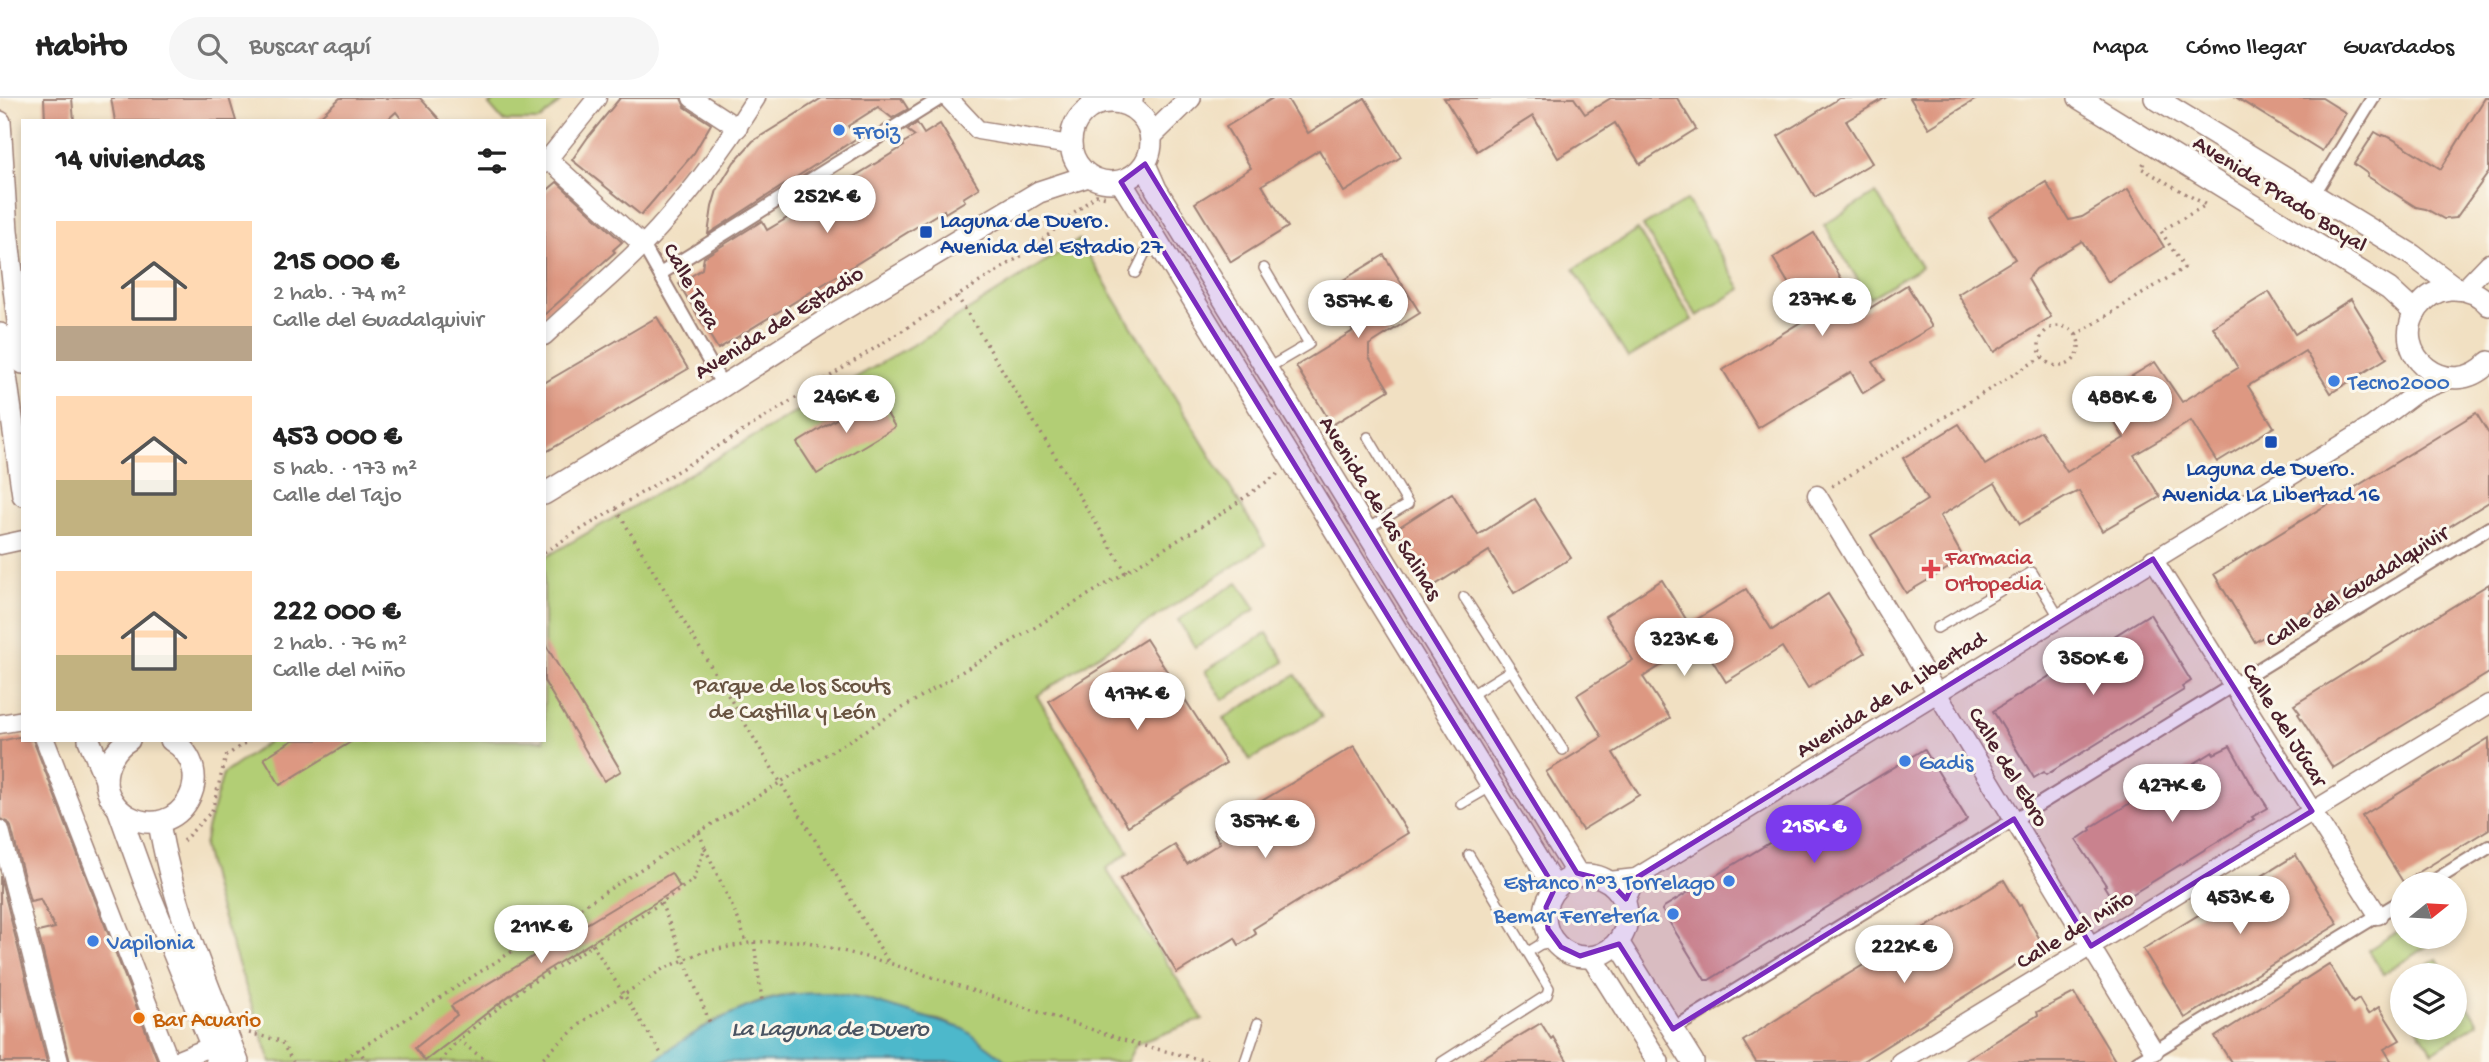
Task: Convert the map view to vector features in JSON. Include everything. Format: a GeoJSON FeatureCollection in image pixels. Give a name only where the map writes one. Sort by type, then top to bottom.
{"type":"FeatureCollection","features":[{"type":"Feature","properties":{"kind":"street"},"geometry":{"type":"LineString","coordinates":[[546,162],[597,98]]}},
{"type":"Feature","properties":{"kind":"street"},"geometry":{"type":"LineString","coordinates":[[692,98],[738,128]]}},
{"type":"Feature","properties":{"kind":"street"},"geometry":{"type":"LineString","coordinates":[[546,334],[643,245],[671,214],[738,128],[756,98]]}},
{"type":"Feature","properties":{"kind":"street"},"geometry":{"type":"LineString","coordinates":[[660,274],[942,98]]}},
{"type":"Feature","properties":{"kind":"street"},"geometry":{"type":"LineString","coordinates":[[948,98],[978,130],[1072,151]]}},
{"type":"Feature","properties":{"kind":"street"},"geometry":{"type":"LineString","coordinates":[[1136,106],[1151,136],[1145,164],[1130,178],[1121,181],[1098,181],[1088,176],[1072,151],[1071,133],[1075,122],[1090,102],[1113,101],[1136,106],[1184,98]]}},
{"type":"Feature","properties":{"kind":"street"},"geometry":{"type":"LineString","coordinates":[[1151,136],[1190,98]]}},
{"type":"Feature","properties":{"kind":"street","name":"Avenida Prado Boyal"},"geometry":{"type":"LineString","coordinates":[[2079,98],[2389,289],[2414,313]]}},
{"type":"Feature","properties":{"kind":"street","name":"Avenida Prado Boyal"},"geometry":{"type":"LineString","coordinates":[[2155,98],[2179,104],[2313,195],[2473,295]]}},
{"type":"Feature","properties":{"kind":"street"},"geometry":{"type":"LineString","coordinates":[[2313,195],[2373,98]]}},
{"type":"Feature","properties":{"kind":"street"},"geometry":{"type":"LineString","coordinates":[[0,122],[7,231],[21,346]]}},
{"type":"Feature","properties":{"kind":"street","name":"Avenida del Estadio"},"geometry":{"type":"LineString","coordinates":[[1040,192],[1072,151]]}},
{"type":"Feature","properties":{"kind":"street","name":"Calle Tera"},"geometry":{"type":"LineString","coordinates":[[546,162],[643,245],[723,386]]}},
{"type":"Feature","properties":{"kind":"street","name":"Avenida de las Salinas"},"geometry":{"type":"LineString","coordinates":[[1145,164],[1156,189],[1578,875]]}},
{"type":"Feature","properties":{"kind":"street","name":"Avenida del Estadio"},"geometry":{"type":"LineString","coordinates":[[546,493],[723,386],[837,313],[1040,192],[1088,176]]}},
{"type":"Feature","properties":{"kind":"street"},"geometry":{"type":"LineString","coordinates":[[1121,181],[1555,888]]}},
{"type":"Feature","properties":{"kind":"street"},"geometry":{"type":"LineString","coordinates":[[2486,369],[2466,377],[2449,379],[2438,376],[2421,363],[2412,348],[2410,336],[2414,313],[2422,303],[2444,290],[2473,295],[2488,265]]}},
{"type":"Feature","properties":{"kind":"street"},"geometry":{"type":"LineString","coordinates":[[0,334],[21,481]]}},
{"type":"Feature","properties":{"kind":"street"},"geometry":{"type":"LineString","coordinates":[[2417,392],[2421,363]]}},
{"type":"Feature","properties":{"kind":"street","name":"Avenida de la Libertad"},"geometry":{"type":"LineString","coordinates":[[1609,881],[1636,878],[2372,426],[2417,392],[2449,379]]}},
{"type":"Feature","properties":{"kind":"street","name":"Calle del Ebro"},"geometry":{"type":"LineString","coordinates":[[1818,495],[2158,1057]]}},
{"type":"Feature","properties":{"kind":"street","name":"Calle del Guadalquivir"},"geometry":{"type":"LineString","coordinates":[[1673,1029],[2489,528]]}},
{"type":"Feature","properties":{"kind":"street"},"geometry":{"type":"LineString","coordinates":[[0,545],[21,540]]}},
{"type":"Feature","properties":{"kind":"street","name":"Calle del Júcar"},"geometry":{"type":"LineString","coordinates":[[2153,559],[2378,915]]}},
{"type":"Feature","properties":{"kind":"street","name":"Calle del Miño"},"geometry":{"type":"LineString","coordinates":[[1900,1062],[2489,704]]}},
{"type":"Feature","properties":{"kind":"street"},"geometry":{"type":"LineString","coordinates":[[0,724],[21,720]]}},
{"type":"Feature","properties":{"kind":"street"},"geometry":{"type":"LineString","coordinates":[[46,742],[171,1062],[215,1054],[90,742]]}},
{"type":"Feature","properties":{"kind":"street"},"geometry":{"type":"LineString","coordinates":[[106,780],[111,758],[126,742]]}},
{"type":"Feature","properties":{"kind":"street"},"geometry":{"type":"LineString","coordinates":[[119,811],[136,820],[159,822],[173,817],[187,804],[195,784],[192,748],[174,742]]}},
{"type":"Feature","properties":{"kind":"street"},"geometry":{"type":"LineString","coordinates":[[159,822],[165,853],[190,938],[237,1062]]}},
{"type":"Feature","properties":{"kind":"street"},"geometry":{"type":"LineString","coordinates":[[0,830],[59,1062]]}},
{"type":"Feature","properties":{"kind":"street"},"geometry":{"type":"LineString","coordinates":[[2448,872],[2489,847]]}},
{"type":"Feature","properties":{"kind":"street"},"geometry":{"type":"LineString","coordinates":[[1578,875],[1598,876],[1609,881],[1625,902],[1628,914],[1618,942],[1592,957],[1571,954],[1548,939],[1546,907],[1555,888],[1578,875]]}},
{"type":"Feature","properties":{"kind":"street"},"geometry":{"type":"LineString","coordinates":[[1625,902],[1636,878]]}},
{"type":"Feature","properties":{"kind":"street"},"geometry":{"type":"LineString","coordinates":[[2137,1062],[2158,1057],[2390,908]]}},
{"type":"Feature","properties":{"kind":"street"},"geometry":{"type":"LineString","coordinates":[[1618,942],[1693,1062]]}},
{"type":"Feature","properties":{"kind":"street"},"geometry":{"type":"LineString","coordinates":[[1592,957],[1658,1062]]}},
{"type":"Feature","properties":{"kind":"lane"},"geometry":{"type":"LineString","coordinates":[[1135,273],[1154,235]]}},
{"type":"Feature","properties":{"kind":"lane"},"geometry":{"type":"LineString","coordinates":[[1264,268],[1309,344],[1267,369]]}},
{"type":"Feature","properties":{"kind":"lane"},"geometry":{"type":"LineString","coordinates":[[1365,530],[1408,504],[1368,438]]}},
{"type":"Feature","properties":{"kind":"lane"},"geometry":{"type":"LineString","coordinates":[[1937,628],[2032,572],[2059,617]]}},
{"type":"Feature","properties":{"kind":"lane"},"geometry":{"type":"LineString","coordinates":[[1464,597],[1563,750]]}},
{"type":"Feature","properties":{"kind":"lane"},"geometry":{"type":"LineString","coordinates":[[1468,697],[1511,670]]}},
{"type":"Feature","properties":{"kind":"lane"},"geometry":{"type":"LineString","coordinates":[[1461,804],[1492,786]]}},
{"type":"Feature","properties":{"kind":"lane"},"geometry":{"type":"LineString","coordinates":[[1442,1062],[1547,995],[1549,988],[1469,855]]}},
{"type":"Feature","properties":{"kind":"lane"},"geometry":{"type":"LineString","coordinates":[[1528,952],[1548,939]]}},
{"type":"Feature","properties":{"kind":"lane"},"geometry":{"type":"LineString","coordinates":[[1245,1062],[1258,1023]]}},
{"type":"Feature","properties":{"kind":"path"},"geometry":{"type":"LineString","coordinates":[[2076,335],[2184,268],[2161,231],[2206,205],[2141,168],[2153,144]]}},
{"type":"Feature","properties":{"kind":"path"},"geometry":{"type":"LineString","coordinates":[[546,551],[1030,251],[1096,195],[1114,198],[1124,208],[1135,204]]}},
{"type":"Feature","properties":{"kind":"path"},"geometry":{"type":"LineString","coordinates":[[957,296],[1126,572]]}},
{"type":"Feature","properties":{"kind":"path"},"geometry":{"type":"LineString","coordinates":[[2065,327],[2076,335],[2077,354],[2070,363],[2064,366],[2052,365],[2042,357],[2039,343],[2041,337],[2052,328],[2065,327]]}},
{"type":"Feature","properties":{"kind":"path"},"geometry":{"type":"LineString","coordinates":[[1818,495],[2042,357]]}},
{"type":"Feature","properties":{"kind":"path"},"geometry":{"type":"LineString","coordinates":[[339,1062],[699,832],[1221,514],[1293,462]]}},
{"type":"Feature","properties":{"kind":"path"},"geometry":{"type":"LineString","coordinates":[[616,509],[889,963]]}},
{"type":"Feature","properties":{"kind":"path"},"geometry":{"type":"LineString","coordinates":[[183,847],[184,839],[212,811],[226,756],[246,742]]}},
{"type":"Feature","properties":{"kind":"path"},"geometry":{"type":"LineString","coordinates":[[699,832],[746,943]]}},
{"type":"Feature","properties":{"kind":"path"},"geometry":{"type":"LineString","coordinates":[[440,1062],[458,1041],[525,987],[661,903],[694,879],[705,848]]}},
{"type":"Feature","properties":{"kind":"path"},"geometry":{"type":"LineString","coordinates":[[661,903],[710,1023]]}},
{"type":"Feature","properties":{"kind":"path"},"geometry":{"type":"LineString","coordinates":[[754,942],[762,1001]]}},
{"type":"Feature","properties":{"kind":"path"},"geometry":{"type":"LineString","coordinates":[[538,1062],[585,1020],[662,970],[702,951],[754,942],[804,942],[889,963],[1136,1044],[1211,1062]]}},
{"type":"Feature","properties":{"kind":"path"},"geometry":{"type":"LineString","coordinates":[[592,944],[662,1055]]}},
{"type":"Feature","properties":{"kind":"path"},"geometry":{"type":"LineString","coordinates":[[241,1034],[248,1032],[281,1041],[292,1062]]}},
{"type":"Feature","properties":{"kind":"path"},"geometry":{"type":"LineString","coordinates":[[458,1041],[488,1062]]}},
{"type":"Feature","properties":{"kind":"path"},"geometry":{"type":"LineString","coordinates":[[358,1049],[367,1062]]}},
{"type":"Feature","properties":{"kind":"highlighted area"},"geometry":{"type":"Polygon","coordinates":[[[1145,164],[1577,873],[1609,881],[1626,899],[1636,878],[2153,559],[2312,811],[2091,946],[2014,819],[1673,1029],[1619,944],[1580,956],[1561,947],[1548,929],[1546,907],[1555,888],[1121,182],[1145,164]]]}},
{"type":"Feature","properties":{"kind":"green space"},"geometry":{"type":"Polygon","coordinates":[[[498,98],[565,98],[541,119],[501,119],[489,105],[498,98]]]}},
{"type":"Feature","properties":{"kind":"green space"},"geometry":{"type":"Polygon","coordinates":[[[1876,193],[1921,267],[1869,298],[1824,225],[1876,193]]]}},
{"type":"Feature","properties":{"kind":"green space"},"geometry":{"type":"Polygon","coordinates":[[[1687,200],[1741,289],[1697,316],[1643,226],[1687,200]]]}},
{"type":"Feature","properties":{"kind":"green space"},"geometry":{"type":"Polygon","coordinates":[[[1638,230],[1692,320],[1628,358],[1574,269],[1638,230]]]}},
{"type":"Feature","properties":{"kind":"green space","name":"Parque de los Scouts de Castilla y León"},"geometry":{"type":"Polygon","coordinates":[[[1079,240],[1265,545],[1037,696],[1129,852],[1106,869],[1203,1019],[1136,1044],[1127,1062],[1008,1062],[963,1029],[939,1020],[792,994],[762,1001],[710,1023],[652,1062],[271,1062],[216,898],[204,847],[223,774],[268,742],[546,742],[546,557],[926,337],[1079,240]]]}},
{"type":"Feature","properties":{"kind":"green space"},"geometry":{"type":"Polygon","coordinates":[[[1238,582],[1256,609],[1195,647],[1178,620],[1238,582]]]}},
{"type":"Feature","properties":{"kind":"green space"},"geometry":{"type":"Polygon","coordinates":[[[1267,633],[1285,662],[1223,700],[1205,671],[1267,633]]]}},
{"type":"Feature","properties":{"kind":"green space"},"geometry":{"type":"Polygon","coordinates":[[[1296,675],[1322,717],[1250,760],[1224,718],[1296,675]]]}},
{"type":"Feature","properties":{"kind":"green space"},"geometry":{"type":"Polygon","coordinates":[[[2390,936],[2390,949],[2423,949],[2400,963],[2390,963],[2390,970],[2383,974],[2368,950],[2390,936]]]}},
{"type":"Feature","properties":{"kind":"green space"},"geometry":{"type":"Polygon","coordinates":[[[2467,1005],[2478,1023],[2467,1030],[2467,1005]]]}},
{"type":"Feature","properties":{"kind":"green space"},"geometry":{"type":"Polygon","coordinates":[[[2425,1040],[2451,1040],[2432,1052],[2425,1040]]]}},
{"type":"Feature","properties":{"kind":"water","name":"La Laguna de Duero"},"geometry":{"type":"Polygon","coordinates":[[[828,993],[865,999],[964,1029],[1008,1062],[652,1062],[700,1030],[735,1012],[790,995],[828,993]]]}},
{"type":"Feature","properties":{"kind":"building"},"geometry":{"type":"Polygon","coordinates":[[[44,98],[72,98],[74,119],[45,119],[44,98]]]}},
{"type":"Feature","properties":{"kind":"building"},"geometry":{"type":"Polygon","coordinates":[[[111,98],[229,98],[235,119],[115,119],[111,98]]]}},
{"type":"Feature","properties":{"kind":"building"},"geometry":{"type":"Polygon","coordinates":[[[340,98],[420,98],[439,119],[401,119],[396,112],[388,119],[317,119],[340,98]]]}},
{"type":"Feature","properties":{"kind":"building"},"geometry":{"type":"Polygon","coordinates":[[[620,98],[681,98],[685,107],[711,124],[694,153],[641,215],[572,160],[620,98]]]}},
{"type":"Feature","properties":{"kind":"building"},"geometry":{"type":"Polygon","coordinates":[[[822,98],[901,98],[908,109],[892,118],[878,107],[848,126],[857,138],[708,234],[717,190],[734,162],[753,141],[822,98]]]}},
{"type":"Feature","properties":{"kind":"building"},"geometry":{"type":"Polygon","coordinates":[[[1273,98],[1287,98],[1308,133],[1365,98],[1401,157],[1344,192],[1319,150],[1262,185],[1288,227],[1231,262],[1195,203],[1251,168],[1226,127],[1273,98]]]}},
{"type":"Feature","properties":{"kind":"building"},"geometry":{"type":"Polygon","coordinates":[[[1444,98],[1574,98],[1585,114],[1611,98],[1677,98],[1696,129],[1640,164],[1615,123],[1558,158],[1533,116],[1477,151],[1444,98]]]}},
{"type":"Feature","properties":{"kind":"building"},"geometry":{"type":"Polygon","coordinates":[[[1840,98],[1885,98],[1846,121],[1872,163],[1815,197],[1778,136],[1840,98]]]}},
{"type":"Feature","properties":{"kind":"building"},"geometry":{"type":"Polygon","coordinates":[[[1910,98],[1978,98],[1929,128],[1910,98]]]}},
{"type":"Feature","properties":{"kind":"building"},"geometry":{"type":"Polygon","coordinates":[[[2237,98],[2322,98],[2346,113],[2322,151],[2237,98]]]}},
{"type":"Feature","properties":{"kind":"building"},"geometry":{"type":"Polygon","coordinates":[[[2485,98],[2489,98],[2489,172],[2456,218],[2444,219],[2426,209],[2416,207],[2367,176],[2368,174],[2354,164],[2375,132],[2391,138],[2441,169],[2485,98]]]}},
{"type":"Feature","properties":{"kind":"building"},"geometry":{"type":"Polygon","coordinates":[[[917,123],[924,134],[940,124],[979,188],[963,198],[965,201],[945,213],[944,210],[718,349],[679,284],[702,269],[704,257],[762,221],[767,230],[799,211],[793,201],[814,188],[819,198],[904,146],[903,143],[915,136],[907,130],[917,123]]]}},
{"type":"Feature","properties":{"kind":"building"},"geometry":{"type":"Polygon","coordinates":[[[557,182],[622,242],[613,250],[615,252],[546,313],[546,191],[557,182]]]}},
{"type":"Feature","properties":{"kind":"building"},"geometry":{"type":"Polygon","coordinates":[[[2046,182],[2069,220],[2082,217],[2128,189],[2164,247],[2108,282],[2082,241],[2036,269],[2028,279],[2051,317],[1994,352],[1958,294],[2015,259],[1989,217],[2046,182]]]}},
{"type":"Feature","properties":{"kind":"building"},"geometry":{"type":"Polygon","coordinates":[[[1814,233],[1862,313],[1907,285],[1932,327],[1873,362],[1884,380],[1863,393],[1851,372],[1758,428],[1723,370],[1809,317],[1773,258],[1814,233]]]}},
{"type":"Feature","properties":{"kind":"building"},"geometry":{"type":"Polygon","coordinates":[[[1384,255],[1420,313],[1369,345],[1369,357],[1389,390],[1332,425],[1296,366],[1353,331],[1327,290],[1384,255]]]}},
{"type":"Feature","properties":{"kind":"building"},"geometry":{"type":"Polygon","coordinates":[[[2269,292],[2295,334],[2351,299],[2387,358],[2331,393],[2305,351],[2248,386],[2274,427],[2217,462],[2191,421],[2134,455],[2160,497],[2102,531],[2079,491],[2020,524],[1995,483],[1940,516],[1964,559],[1906,593],[1871,535],[1927,500],[1903,458],[1959,424],[1985,465],[2041,431],[2067,472],[2124,438],[2099,396],[2155,362],[2182,402],[2238,368],[2213,327],[2269,292]]]}},
{"type":"Feature","properties":{"kind":"building"},"geometry":{"type":"Polygon","coordinates":[[[657,317],[688,369],[546,452],[546,382],[657,317]]]}},
{"type":"Feature","properties":{"kind":"building"},"geometry":{"type":"Polygon","coordinates":[[[876,395],[895,427],[817,474],[797,443],[876,395]]]}},
{"type":"Feature","properties":{"kind":"building"},"geometry":{"type":"Polygon","coordinates":[[[2476,413],[2489,434],[2489,502],[2267,639],[2265,636],[2255,642],[2214,574],[2476,413]]]}},
{"type":"Feature","properties":{"kind":"building"},"geometry":{"type":"Polygon","coordinates":[[[1452,493],[1478,535],[1534,499],[1571,558],[1514,593],[1489,551],[1432,587],[1396,529],[1452,493]]]}},
{"type":"Feature","properties":{"kind":"building"},"geometry":{"type":"Polygon","coordinates":[[[1662,580],[1689,624],[1746,589],[1772,630],[1828,594],[1865,653],[1808,688],[1782,647],[1726,682],[1700,641],[1643,677],[1670,718],[1613,753],[1639,795],[1582,830],[1546,772],[1602,737],[1577,695],[1633,660],[1605,616],[1662,580]]]}},
{"type":"Feature","properties":{"kind":"building"},"geometry":{"type":"Polygon","coordinates":[[[2489,584],[2489,673],[2333,768],[2294,705],[2489,584]]]}},
{"type":"Feature","properties":{"kind":"building"},"geometry":{"type":"Polygon","coordinates":[[[2150,614],[2191,681],[2182,687],[2184,690],[2046,775],[2044,772],[2034,778],[1993,711],[2150,614]]]}},
{"type":"Feature","properties":{"kind":"building"},"geometry":{"type":"Polygon","coordinates":[[[1146,639],[1226,763],[1128,826],[1049,701],[1146,639]]]}},
{"type":"Feature","properties":{"kind":"building"},"geometry":{"type":"Polygon","coordinates":[[[546,645],[621,771],[604,781],[546,684],[546,645]]]}},
{"type":"Feature","properties":{"kind":"building"},"geometry":{"type":"Polygon","coordinates":[[[21,736],[21,742],[34,742],[158,1062],[70,1062],[38,932],[55,928],[40,899],[30,901],[11,827],[8,822],[0,819],[0,741],[21,736]]]}},
{"type":"Feature","properties":{"kind":"building"},"geometry":{"type":"Polygon","coordinates":[[[2489,738],[2489,829],[2419,872],[2397,872],[2362,816],[2489,738]]]}},
{"type":"Feature","properties":{"kind":"building"},"geometry":{"type":"Polygon","coordinates":[[[290,742],[351,742],[280,785],[264,758],[290,742]]]}},
{"type":"Feature","properties":{"kind":"building"},"geometry":{"type":"Polygon","coordinates":[[[1354,746],[1408,833],[1253,929],[1256,934],[1239,945],[1235,938],[1177,973],[1120,879],[1175,845],[1187,864],[1220,843],[1213,830],[1354,746]]]}},
{"type":"Feature","properties":{"kind":"building"},"geometry":{"type":"Polygon","coordinates":[[[2230,746],[2268,808],[2131,895],[2129,892],[2114,902],[2076,840],[2091,830],[2090,828],[2213,752],[2214,754],[2230,746]]]}},
{"type":"Feature","properties":{"kind":"building"},"geometry":{"type":"Polygon","coordinates":[[[1924,749],[1967,819],[1964,823],[1705,980],[1662,910],[1664,907],[1924,749]]]}},
{"type":"Feature","properties":{"kind":"building"},"geometry":{"type":"Polygon","coordinates":[[[2296,855],[2338,924],[2185,1018],[2143,949],[2296,855]]]}},
{"type":"Feature","properties":{"kind":"building"},"geometry":{"type":"Polygon","coordinates":[[[671,873],[680,887],[523,985],[425,1061],[415,1048],[457,1015],[451,1006],[671,873]]]}},
{"type":"Feature","properties":{"kind":"building"},"geometry":{"type":"Polygon","coordinates":[[[0,876],[47,1062],[0,1062],[0,876]]]}},
{"type":"Feature","properties":{"kind":"building"},"geometry":{"type":"Polygon","coordinates":[[[2004,880],[2044,947],[1861,1062],[1756,1062],[1743,1041],[2004,880]]]}},
{"type":"Feature","properties":{"kind":"building"},"geometry":{"type":"Polygon","coordinates":[[[2329,964],[2353,1003],[2359,999],[2368,1014],[2379,1007],[2390,1024],[2390,1040],[2400,1040],[2384,1049],[2392,1062],[2231,1062],[2215,1037],[2329,964]]]}},
{"type":"Feature","properties":{"kind":"building"},"geometry":{"type":"Polygon","coordinates":[[[2074,993],[2116,1062],[1962,1062],[2038,1015],[2037,1012],[2074,993]]]}},
{"type":"Feature","properties":{"kind":"building"},"geometry":{"type":"Polygon","coordinates":[[[1541,1023],[1568,1062],[1476,1062],[1541,1023]]]}},
{"type":"Feature","properties":{"kind":"place","name":"Froiz"},"geometry":{"type":"Point","coordinates":[839,130]}},
{"type":"Feature","properties":{"kind":"place","name":"Laguna de Duero. Avenida del Estadio 27"},"geometry":{"type":"Point","coordinates":[926,232]}},
{"type":"Feature","properties":{"kind":"place","name":"Tecno2000"},"geometry":{"type":"Point","coordinates":[2334,381]}},
{"type":"Feature","properties":{"kind":"place","name":"Laguna de Duero. Avenida La Libertad 16"},"geometry":{"type":"Point","coordinates":[2271,442]}},
{"type":"Feature","properties":{"kind":"place","name":"Farmacia Ortopedia"},"geometry":{"type":"Point","coordinates":[1931,569]}},
{"type":"Feature","properties":{"kind":"place","name":"Gadis"},"geometry":{"type":"Point","coordinates":[1905,761]}},
{"type":"Feature","properties":{"kind":"place","name":"Estanco n°3 Torrelago"},"geometry":{"type":"Point","coordinates":[1729,881]}},
{"type":"Feature","properties":{"kind":"place","name":"Bemar Ferretería"},"geometry":{"type":"Point","coordinates":[1673,914]}},
{"type":"Feature","properties":{"kind":"place","name":"Vapilonia"},"geometry":{"type":"Point","coordinates":[93,941]}},
{"type":"Feature","properties":{"kind":"place","name":"Bar Acuario"},"geometry":{"type":"Point","coordinates":[139,1018]}}]}
